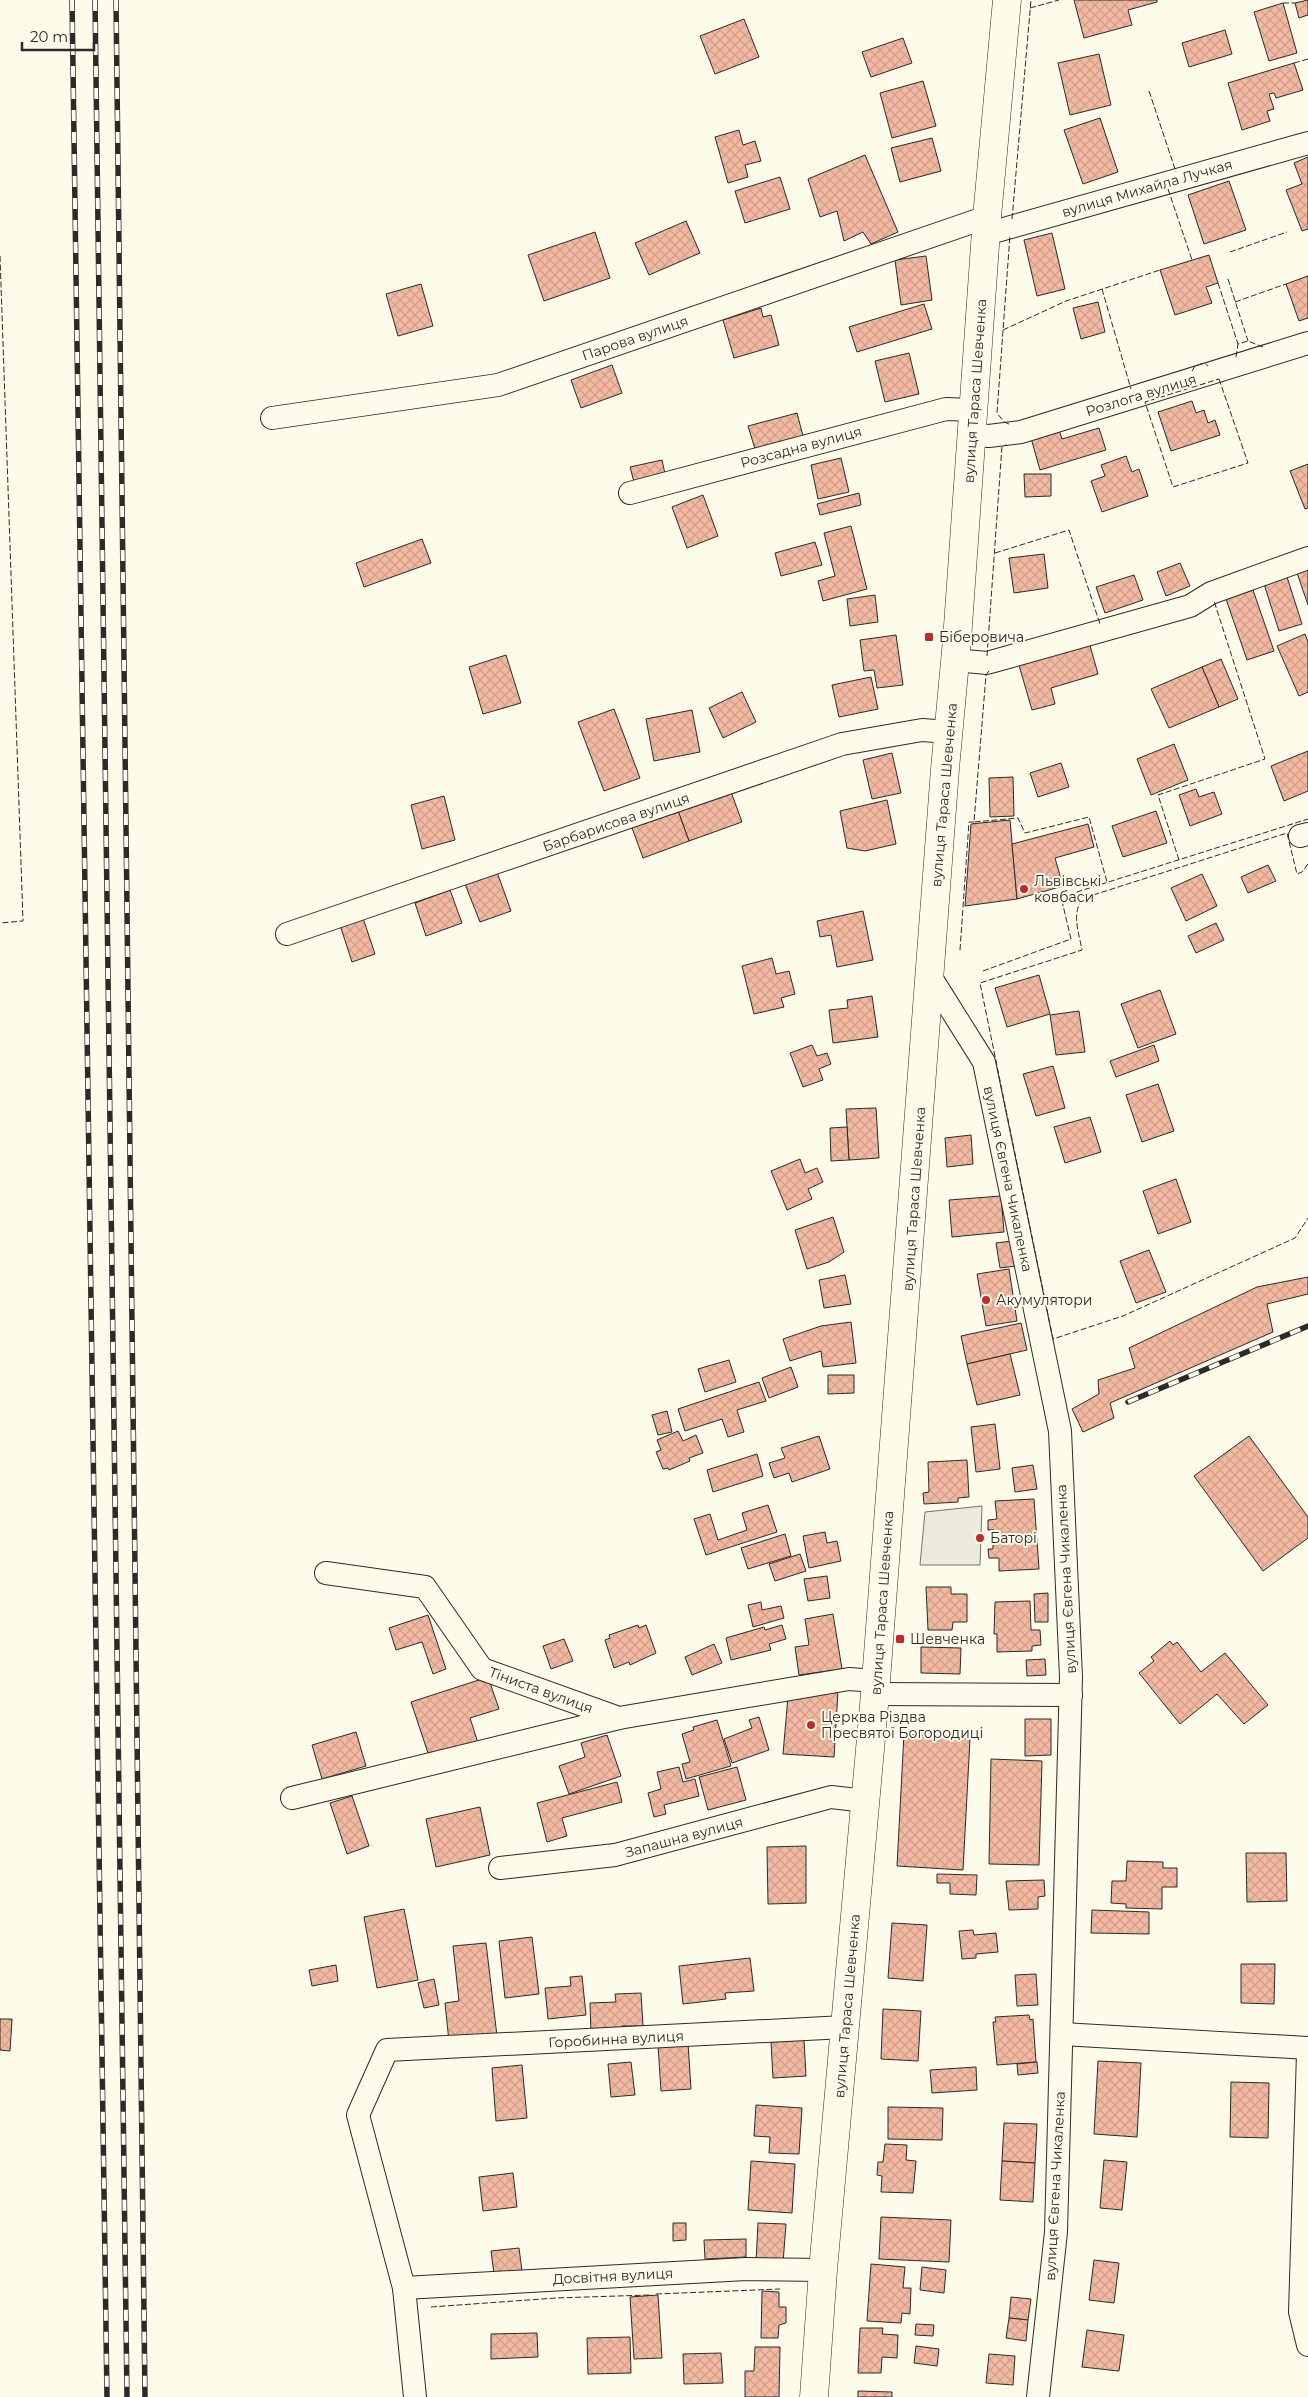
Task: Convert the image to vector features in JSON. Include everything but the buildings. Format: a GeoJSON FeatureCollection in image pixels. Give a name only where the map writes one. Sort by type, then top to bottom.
{"type":"FeatureCollection","features":[{"type":"Feature","properties":{"kind":"main road","name":"вулиця Тараса Шевченка"},"geometry":{"type":"LineString","coordinates":[[814,2397],[844,2027],[876,1687],[987,226],[1007,0]]}},
{"type":"Feature","properties":{"kind":"street","name":"вулиця Михайла Лучкая"},"geometry":{"type":"LineString","coordinates":[[987,226],[1308,143]]}},
{"type":"Feature","properties":{"kind":"street","name":"Парова вулиця"},"geometry":{"type":"LineString","coordinates":[[272,418],[498,385],[987,226]]}},
{"type":"Feature","properties":{"kind":"street","name":"Розлога вулиця"},"geometry":{"type":"LineString","coordinates":[[972,423],[989,436],[1021,432],[1308,343]]}},
{"type":"Feature","properties":{"kind":"street","name":"Розсадна вулиця"},"geometry":{"type":"LineString","coordinates":[[630,493],[946,409],[972,423]]}},
{"type":"Feature","properties":{"kind":"street"},"geometry":{"type":"LineString","coordinates":[[955,660],[987,663],[1190,606],[1211,592],[1308,558]]}},
{"type":"Feature","properties":{"kind":"street","name":"Барбарисова вулиця"},"geometry":{"type":"LineString","coordinates":[[287,934],[842,744],[922,730],[949,732]]}},
{"type":"Feature","properties":{"kind":"street","name":"вулиця Євгена Чикаленка"},"geometry":{"type":"LineString","coordinates":[[930,976],[984,1062],[1060,1431],[1071,1695],[1056,2232],[1038,2397]]}},
{"type":"Feature","properties":{"kind":"street","name":"Тіниста вулиця"},"geometry":{"type":"LineString","coordinates":[[326,1573],[425,1587],[482,1669],[619,1718]]}},
{"type":"Feature","properties":{"kind":"street","name":"Тіниста вулиця"},"geometry":{"type":"LineString","coordinates":[[292,1798],[619,1718],[849,1679],[876,1687]]}},
{"type":"Feature","properties":{"kind":"street","name":"вулиця Євгена Чикаленка"},"geometry":{"type":"LineString","coordinates":[[876,1687],[1071,1695]]}},
{"type":"Feature","properties":{"kind":"street","name":"Запашна вулиця"},"geometry":{"type":"LineString","coordinates":[[500,1868],[615,1855],[831,1798],[866,1801]]}},
{"type":"Feature","properties":{"kind":"street","name":"Горобинна вулиця"},"geometry":{"type":"LineString","coordinates":[[404,2288],[358,2115],[388,2050],[844,2027]]}},
{"type":"Feature","properties":{"kind":"street"},"geometry":{"type":"LineString","coordinates":[[1062,2034],[1308,2048]]}},
{"type":"Feature","properties":{"kind":"street"},"geometry":{"type":"LineString","coordinates":[[1308,2052],[1300,2312],[1308,2345]]}},
{"type":"Feature","properties":{"kind":"street","name":"Досвітня вулиця"},"geometry":{"type":"LineString","coordinates":[[404,2288],[746,2269],[823,2270]]}},
{"type":"Feature","properties":{"kind":"street"},"geometry":{"type":"LineString","coordinates":[[404,2288],[415,2397]]}},
{"type":"Feature","properties":{"kind":"shaded area"},"geometry":{"type":"Polygon","coordinates":[[[982,1506],[980,1565],[920,1565],[925,1512],[982,1506]]]}},
{"type":"Feature","properties":{"kind":"railway"},"geometry":{"type":"LineString","coordinates":[[72,0],[107,2397]]}},
{"type":"Feature","properties":{"kind":"railway"},"geometry":{"type":"LineString","coordinates":[[95,0],[127,2397]]}},
{"type":"Feature","properties":{"kind":"railway"},"geometry":{"type":"LineString","coordinates":[[116,0],[145,2397]]}},
{"type":"Feature","properties":{"kind":"railway"},"geometry":{"type":"LineString","coordinates":[[1128,1402],[1308,1326]]}},
{"type":"Feature","properties":{"kind":"fence"},"geometry":{"type":"LineString","coordinates":[[1012,219],[1031,0]]}},
{"type":"Feature","properties":{"kind":"fence"},"geometry":{"type":"LineString","coordinates":[[1030,8],[1059,0]]}},
{"type":"Feature","properties":{"kind":"fence"},"geometry":{"type":"LineString","coordinates":[[1283,3],[1295,3]]}},
{"type":"Feature","properties":{"kind":"fence"},"geometry":{"type":"LineString","coordinates":[[1294,63],[1308,59]]}},
{"type":"Feature","properties":{"kind":"fence"},"geometry":{"type":"LineString","coordinates":[[1149,91],[1176,172]]}},
{"type":"Feature","properties":{"kind":"fence"},"geometry":{"type":"LineString","coordinates":[[1168,189],[1192,260]]}},
{"type":"Feature","properties":{"kind":"fence"},"geometry":{"type":"LineString","coordinates":[[1230,252],[1287,232]]}},
{"type":"Feature","properties":{"kind":"fence"},"geometry":{"type":"LineString","coordinates":[[1009,424],[1004,422],[997,413],[1010,235]]}},
{"type":"Feature","properties":{"kind":"fence"},"geometry":{"type":"LineString","coordinates":[[0,256],[23,921],[0,923]]}},
{"type":"Feature","properties":{"kind":"fence"},"geometry":{"type":"LineString","coordinates":[[1003,330],[1066,301],[1160,270]]}},
{"type":"Feature","properties":{"kind":"fence"},"geometry":{"type":"LineString","coordinates":[[1228,279],[1248,341]]}},
{"type":"Feature","properties":{"kind":"fence"},"geometry":{"type":"LineString","coordinates":[[1218,283],[1238,344]]}},
{"type":"Feature","properties":{"kind":"fence"},"geometry":{"type":"LineString","coordinates":[[1235,302],[1286,284]]}},
{"type":"Feature","properties":{"kind":"fence"},"geometry":{"type":"LineString","coordinates":[[1102,289],[1131,389]]}},
{"type":"Feature","properties":{"kind":"fence"},"geometry":{"type":"LineString","coordinates":[[1236,357],[1238,344],[1248,341],[1263,347]]}},
{"type":"Feature","properties":{"kind":"fence"},"geometry":{"type":"LineString","coordinates":[[1192,371],[1195,366],[1204,363],[1208,366]]}},
{"type":"Feature","properties":{"kind":"fence"},"geometry":{"type":"LineString","coordinates":[[1219,379],[1248,463],[1173,487],[1145,402],[1219,379]]}},
{"type":"Feature","properties":{"kind":"fence"},"geometry":{"type":"LineString","coordinates":[[987,656],[1002,446],[1007,445]]}},
{"type":"Feature","properties":{"kind":"fence"},"geometry":{"type":"LineString","coordinates":[[995,553],[1069,530],[1100,624]]}},
{"type":"Feature","properties":{"kind":"fence"},"geometry":{"type":"LineString","coordinates":[[1179,860],[1158,795],[1265,759],[1214,601]]}},
{"type":"Feature","properties":{"kind":"fence"},"geometry":{"type":"LineString","coordinates":[[989,671],[986,675],[974,822],[1018,818],[1025,833],[1089,817],[1107,882]]}},
{"type":"Feature","properties":{"kind":"fence"},"geometry":{"type":"LineString","coordinates":[[983,971],[1071,939],[1061,897],[1308,819]]}},
{"type":"Feature","properties":{"kind":"fence"},"geometry":{"type":"LineString","coordinates":[[960,950],[969,822],[974,822]]}},
{"type":"Feature","properties":{"kind":"fence"},"geometry":{"type":"LineString","coordinates":[[1308,864],[1302,872],[1297,874],[1287,833],[1087,897],[1081,901],[1077,914],[1082,950],[980,983],[1053,1339],[1123,1316],[1295,1238],[1308,1218]]}},
{"type":"Feature","properties":{"kind":"fence"},"geometry":{"type":"LineString","coordinates":[[656,2294],[780,2289]]}},
{"type":"Feature","properties":{"kind":"fence"},"geometry":{"type":"LineString","coordinates":[[431,2307],[556,2298],[649,2295]]}},
{"type":"Feature","properties":{"kind":"place","name":"Біберовича"},"geometry":{"type":"Point","coordinates":[929,637]}},
{"type":"Feature","properties":{"kind":"place","name":"Львівські ковбаси"},"geometry":{"type":"Point","coordinates":[1024,889]}},
{"type":"Feature","properties":{"kind":"place","name":"Акумулятори"},"geometry":{"type":"Point","coordinates":[986,1300]}},
{"type":"Feature","properties":{"kind":"place","name":"Баторі"},"geometry":{"type":"Point","coordinates":[980,1538]}},
{"type":"Feature","properties":{"kind":"place","name":"Шевченка"},"geometry":{"type":"Point","coordinates":[900,1639]}},
{"type":"Feature","properties":{"kind":"place","name":"Церква Різдва Пресвятої Богородиці"},"geometry":{"type":"Point","coordinates":[811,1725]}}]}
